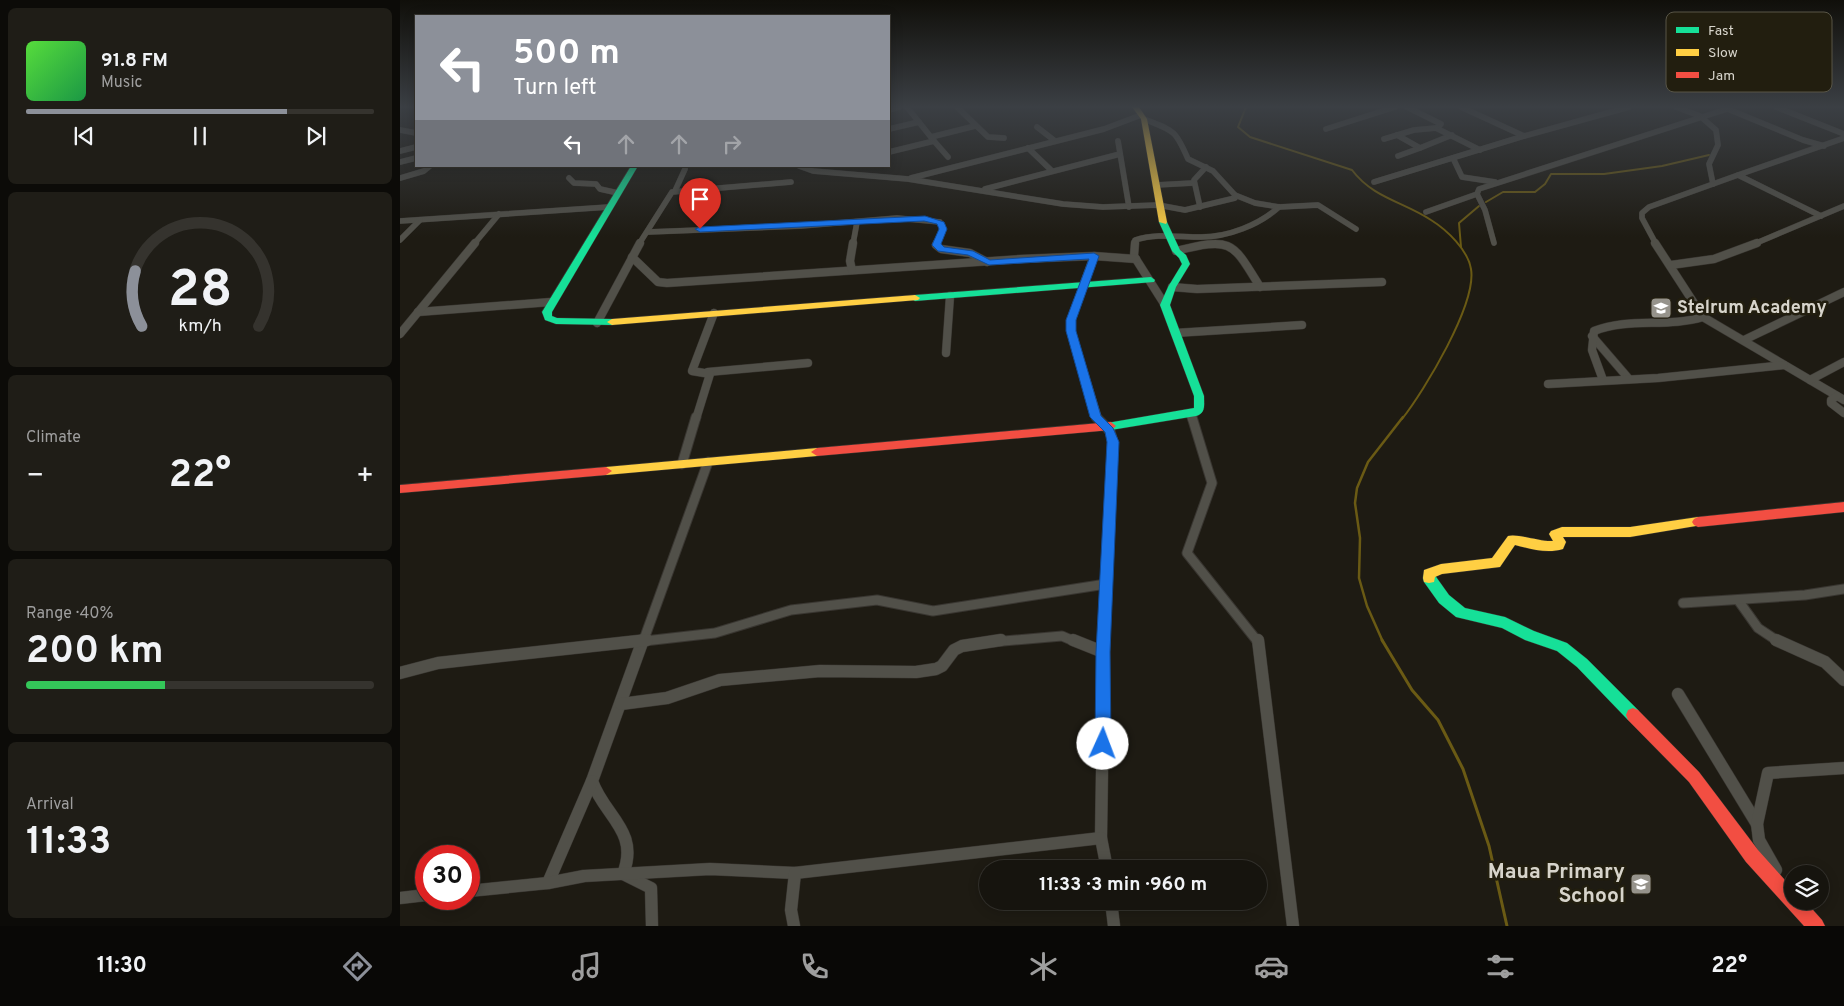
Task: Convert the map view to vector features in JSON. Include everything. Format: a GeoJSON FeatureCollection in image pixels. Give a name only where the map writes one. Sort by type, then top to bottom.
{"type":"FeatureCollection","features":[{"type":"Feature","properties":{"kind":"street"},"geometry":{"type":"LineString","coordinates":[[942,150],[948,157]]}},
{"type":"Feature","properties":{"kind":"street"},"geometry":{"type":"LineString","coordinates":[[908,179],[1019,150]]}},
{"type":"Feature","properties":{"kind":"street"},"geometry":{"type":"LineString","coordinates":[[1030,150],[1052,171]]}},
{"type":"Feature","properties":{"kind":"street"},"geometry":{"type":"LineString","coordinates":[[1119,150],[1129,207]]}},
{"type":"Feature","properties":{"kind":"street"},"geometry":{"type":"LineString","coordinates":[[1148,150],[1156,185],[1158,205],[1176,251],[1183,257],[1186,264],[1172,287],[1165,305]]}},
{"type":"Feature","properties":{"kind":"street"},"geometry":{"type":"LineString","coordinates":[[1183,150],[1185,156],[1192,162],[1206,167],[1218,175],[1235,195],[1255,203],[1279,207],[1322,206],[1356,229]]}},
{"type":"Feature","properties":{"kind":"street"},"geometry":{"type":"LineString","coordinates":[[1398,156],[1414,150]]}},
{"type":"Feature","properties":{"kind":"street"},"geometry":{"type":"LineString","coordinates":[[1374,182],[1479,150]]}},
{"type":"Feature","properties":{"kind":"street"},"geometry":{"type":"LineString","coordinates":[[1426,212],[1477,194],[1479,189],[1496,182],[1594,150]]}},
{"type":"Feature","properties":{"kind":"street"},"geometry":{"type":"LineString","coordinates":[[1713,184],[1709,164],[1716,150]]}},
{"type":"Feature","properties":{"kind":"street"},"geometry":{"type":"LineString","coordinates":[[1812,150],[1699,188],[1649,207],[1642,212],[1648,231],[1703,317],[1840,398]]}},
{"type":"Feature","properties":{"kind":"street"},"geometry":{"type":"LineString","coordinates":[[982,189],[1120,154]]}},
{"type":"Feature","properties":{"kind":"street"},"geometry":{"type":"LineString","coordinates":[[400,162],[415,158]]}},
{"type":"Feature","properties":{"kind":"street"},"geometry":{"type":"LineString","coordinates":[[1453,158],[1462,177],[1496,182]]}},
{"type":"Feature","properties":{"kind":"street"},"geometry":{"type":"LineString","coordinates":[[400,178],[424,171],[429,167]]}},
{"type":"Feature","properties":{"kind":"street"},"geometry":{"type":"LineString","coordinates":[[634,167],[551,302],[547,312],[548,318],[556,321],[597,323],[1084,287],[1150,280]]}},
{"type":"Feature","properties":{"kind":"street"},"geometry":{"type":"LineString","coordinates":[[802,167],[813,171],[908,179],[982,189],[1063,204],[1129,207],[1158,205],[1184,210],[1230,201],[1235,195]]}},
{"type":"Feature","properties":{"kind":"street"},"geometry":{"type":"LineString","coordinates":[[1200,207],[1193,183],[1196,172],[1206,167]]}},
{"type":"Feature","properties":{"kind":"street"},"geometry":{"type":"LineString","coordinates":[[597,323],[632,258],[675,191],[685,169]]}},
{"type":"Feature","properties":{"kind":"street"},"geometry":{"type":"LineString","coordinates":[[1738,175],[1821,216]]}},
{"type":"Feature","properties":{"kind":"street"},"geometry":{"type":"LineString","coordinates":[[569,178],[574,183],[596,184],[600,189],[618,193]]}},
{"type":"Feature","properties":{"kind":"street"},"geometry":{"type":"LineString","coordinates":[[675,191],[791,182]]}},
{"type":"Feature","properties":{"kind":"street"},"geometry":{"type":"LineString","coordinates":[[1156,185],[1193,183]]}},
{"type":"Feature","properties":{"kind":"street"},"geometry":{"type":"LineString","coordinates":[[1477,194],[1483,202],[1483,211],[1494,243]]}},
{"type":"Feature","properties":{"kind":"street"},"geometry":{"type":"LineString","coordinates":[[1671,265],[1714,259],[1731,254],[1844,206]]}},
{"type":"Feature","properties":{"kind":"street"},"geometry":{"type":"LineString","coordinates":[[400,221],[609,207]]}},
{"type":"Feature","properties":{"kind":"street"},"geometry":{"type":"LineString","coordinates":[[400,489],[1106,426],[1191,415],[1199,409],[1199,396],[1165,305],[1133,252],[1135,240],[1169,234],[1196,237],[1220,235],[1264,219],[1279,207]]}},
{"type":"Feature","properties":{"kind":"street"},"geometry":{"type":"LineString","coordinates":[[400,334],[499,214]]}},
{"type":"Feature","properties":{"kind":"street"},"geometry":{"type":"LineString","coordinates":[[648,232],[925,218],[940,222],[943,229],[936,245],[941,249],[970,253],[989,263]]}},
{"type":"Feature","properties":{"kind":"street"},"geometry":{"type":"LineString","coordinates":[[400,240],[420,220]]}},
{"type":"Feature","properties":{"kind":"street"},"geometry":{"type":"LineString","coordinates":[[852,270],[850,261],[857,222]]}},
{"type":"Feature","properties":{"kind":"street"},"geometry":{"type":"LineString","coordinates":[[1176,251],[1220,245],[1230,246],[1243,258],[1260,287]]}},
{"type":"Feature","properties":{"kind":"street"},"geometry":{"type":"LineString","coordinates":[[632,258],[662,283],[1094,256],[1136,259]]}},
{"type":"Feature","properties":{"kind":"street"},"geometry":{"type":"LineString","coordinates":[[1094,256],[1071,320],[1071,331],[1096,417],[1112,434],[1113,442],[1103,652],[1104,710],[1101,838],[1105,860]]}},
{"type":"Feature","properties":{"kind":"street"},"geometry":{"type":"LineString","coordinates":[[1172,287],[1197,289],[1382,282]]}},
{"type":"Feature","properties":{"kind":"street"},"geometry":{"type":"LineString","coordinates":[[1744,340],[1844,292]]}},
{"type":"Feature","properties":{"kind":"street"},"geometry":{"type":"LineString","coordinates":[[946,353],[950,296]]}},
{"type":"Feature","properties":{"kind":"street"},"geometry":{"type":"LineString","coordinates":[[418,312],[551,302]]}},
{"type":"Feature","properties":{"kind":"street"},"geometry":{"type":"LineString","coordinates":[[714,313],[692,371],[708,372],[808,363]]}},
{"type":"Feature","properties":{"kind":"street"},"geometry":{"type":"LineString","coordinates":[[1603,380],[1594,362],[1591,348],[1594,331],[1601,327],[1628,323],[1687,321],[1703,317]]}},
{"type":"Feature","properties":{"kind":"street"},"geometry":{"type":"LineString","coordinates":[[1175,333],[1302,325]]}},
{"type":"Feature","properties":{"kind":"street"},"geometry":{"type":"LineString","coordinates":[[1592,336],[1629,379]]}},
{"type":"Feature","properties":{"kind":"street"},"geometry":{"type":"LineString","coordinates":[[1810,380],[1844,362]]}},
{"type":"Feature","properties":{"kind":"street"},"geometry":{"type":"LineString","coordinates":[[1548,384],[1629,379],[1784,364]]}},
{"type":"Feature","properties":{"kind":"street"},"geometry":{"type":"LineString","coordinates":[[682,464],[710,374],[708,372]]}},
{"type":"Feature","properties":{"kind":"street"},"geometry":{"type":"LineString","coordinates":[[1840,398],[1831,400],[1831,403],[1844,413]]}},
{"type":"Feature","properties":{"kind":"street"},"geometry":{"type":"LineString","coordinates":[[1191,415],[1212,483],[1187,553],[1258,639],[1293,926]]}},
{"type":"Feature","properties":{"kind":"street"},"geometry":{"type":"LineString","coordinates":[[548,883],[592,781],[708,462]]}},
{"type":"Feature","properties":{"kind":"street"},"geometry":{"type":"LineString","coordinates":[[1784,891],[1752,856],[1694,777],[1582,663],[1562,647],[1530,636],[1505,623],[1461,613],[1444,600],[1429,579],[1429,574],[1441,569],[1496,563],[1512,539],[1540,548],[1559,545],[1560,542],[1554,534],[1562,531],[1585,533],[1596,530],[1616,534],[1662,529],[1704,521],[1844,507]]}},
{"type":"Feature","properties":{"kind":"street"},"geometry":{"type":"LineString","coordinates":[[400,673],[438,663],[715,633],[791,610],[877,600],[933,611],[1106,584]]}},
{"type":"Feature","properties":{"kind":"street"},"geometry":{"type":"LineString","coordinates":[[1683,603],[1805,595],[1844,589]]}},
{"type":"Feature","properties":{"kind":"street"},"geometry":{"type":"LineString","coordinates":[[1738,600],[1760,630],[1775,640],[1825,660],[1834,667],[1844,680]]}},
{"type":"Feature","properties":{"kind":"street"},"geometry":{"type":"LineString","coordinates":[[621,704],[667,698],[720,680],[820,671],[916,672],[936,669],[947,662],[956,648],[1010,639],[1062,636],[1103,652]]}},
{"type":"Feature","properties":{"kind":"street"},"geometry":{"type":"LineString","coordinates":[[1678,694],[1756,824],[1759,840],[1784,884]]}},
{"type":"Feature","properties":{"kind":"street"},"geometry":{"type":"LineString","coordinates":[[1756,824],[1768,773],[1844,768]]}},
{"type":"Feature","properties":{"kind":"street"},"geometry":{"type":"LineString","coordinates":[[592,781],[596,796],[616,818],[626,837],[627,864],[623,874]]}},
{"type":"Feature","properties":{"kind":"street"},"geometry":{"type":"LineString","coordinates":[[480,890],[548,883],[584,876],[710,869],[795,873],[1101,838]]}},
{"type":"Feature","properties":{"kind":"street"},"geometry":{"type":"LineString","coordinates":[[794,926],[791,910],[795,873]]}},
{"type":"Feature","properties":{"kind":"street"},"geometry":{"type":"LineString","coordinates":[[623,874],[651,888],[652,926]]}},
{"type":"Feature","properties":{"kind":"street"},"geometry":{"type":"LineString","coordinates":[[400,898],[415,896]]}},
{"type":"Feature","properties":{"kind":"street"},"geometry":{"type":"LineString","coordinates":[[1112,910],[1114,926]]}},
{"type":"Feature","properties":{"kind":"street"},"geometry":{"type":"LineString","coordinates":[[1801,910],[1816,926]]}},
{"type":"Feature","properties":{"kind":"waterway"},"geometry":{"type":"LineString","coordinates":[[1291,150],[1352,170],[1369,187],[1437,224],[1456,241],[1469,262],[1471,284],[1458,324],[1423,389],[1402,419]]}},
{"type":"Feature","properties":{"kind":"waterway"},"geometry":{"type":"LineString","coordinates":[[1486,202],[1503,192],[1535,192],[1545,184],[1551,174],[1604,174],[1662,166],[1709,155]]}},
{"type":"Feature","properties":{"kind":"waterway"},"geometry":{"type":"LineString","coordinates":[[1461,247],[1459,223],[1479,206]]}},
{"type":"Feature","properties":{"kind":"waterway"},"geometry":{"type":"LineString","coordinates":[[1382,641],[1367,606],[1359,578],[1360,538],[1355,503],[1357,488],[1368,462],[1403,417]]}},
{"type":"Feature","properties":{"kind":"waterway"},"geometry":{"type":"LineString","coordinates":[[1382,641],[1412,690],[1438,720],[1463,769],[1489,846],[1507,926]]}},
{"type":"Feature","properties":{"kind":"traffic: fast"},"geometry":{"type":"LineString","coordinates":[[612,322],[556,321],[548,318],[547,312],[634,167]]}},
{"type":"Feature","properties":{"kind":"traffic: fast"},"geometry":{"type":"LineString","coordinates":[[1111,426],[1196,412],[1199,409],[1199,396],[1165,305],[1172,287],[1186,264],[1183,257],[1176,251],[1163,222]]}},
{"type":"Feature","properties":{"kind":"traffic: fast"},"geometry":{"type":"LineString","coordinates":[[915,298],[1151,280]]}},
{"type":"Feature","properties":{"kind":"traffic: fast"},"geometry":{"type":"LineString","coordinates":[[1429,578],[1444,599],[1461,613],[1505,623],[1530,636],[1562,647],[1582,663],[1633,715]]}},
{"type":"Feature","properties":{"kind":"traffic: slow"},"geometry":{"type":"LineString","coordinates":[[1150,150],[1163,222]]}},
{"type":"Feature","properties":{"kind":"traffic: slow"},"geometry":{"type":"LineString","coordinates":[[612,322],[915,298]]}},
{"type":"Feature","properties":{"kind":"traffic: slow"},"geometry":{"type":"LineString","coordinates":[[606,471],[817,452]]}},
{"type":"Feature","properties":{"kind":"traffic: slow"},"geometry":{"type":"LineString","coordinates":[[1429,578],[1429,574],[1441,569],[1496,563],[1512,539],[1535,545],[1553,546],[1559,545],[1560,542],[1555,534],[1562,532],[1630,532],[1698,522]]}},
{"type":"Feature","properties":{"kind":"traffic: jam"},"geometry":{"type":"LineString","coordinates":[[817,452],[1111,426]]}},
{"type":"Feature","properties":{"kind":"traffic: jam"},"geometry":{"type":"LineString","coordinates":[[400,489],[606,471]]}},
{"type":"Feature","properties":{"kind":"traffic: jam"},"geometry":{"type":"LineString","coordinates":[[1698,522],[1844,507]]}},
{"type":"Feature","properties":{"kind":"traffic: jam"},"geometry":{"type":"LineString","coordinates":[[1633,715],[1694,777],[1752,856],[1816,926]]}},
{"type":"Feature","properties":{"kind":"place","name":"Stelrum Academy"},"geometry":{"type":"Point","coordinates":[1661,308]}},
{"type":"Feature","properties":{"kind":"place","name":"Maua Primary School"},"geometry":{"type":"Point","coordinates":[1641,884]}},
{"type":"Feature","properties":{"kind":"route"},"geometry":{"type":"LineString","coordinates":[[700,229],[821,225],[925,218],[940,222],[943,229],[936,245],[941,249],[970,253],[989,263],[1020,259],[1094,256],[1071,320],[1071,331],[1096,417],[1110,431],[1113,442],[1104,616],[1103,744]]}}]}
